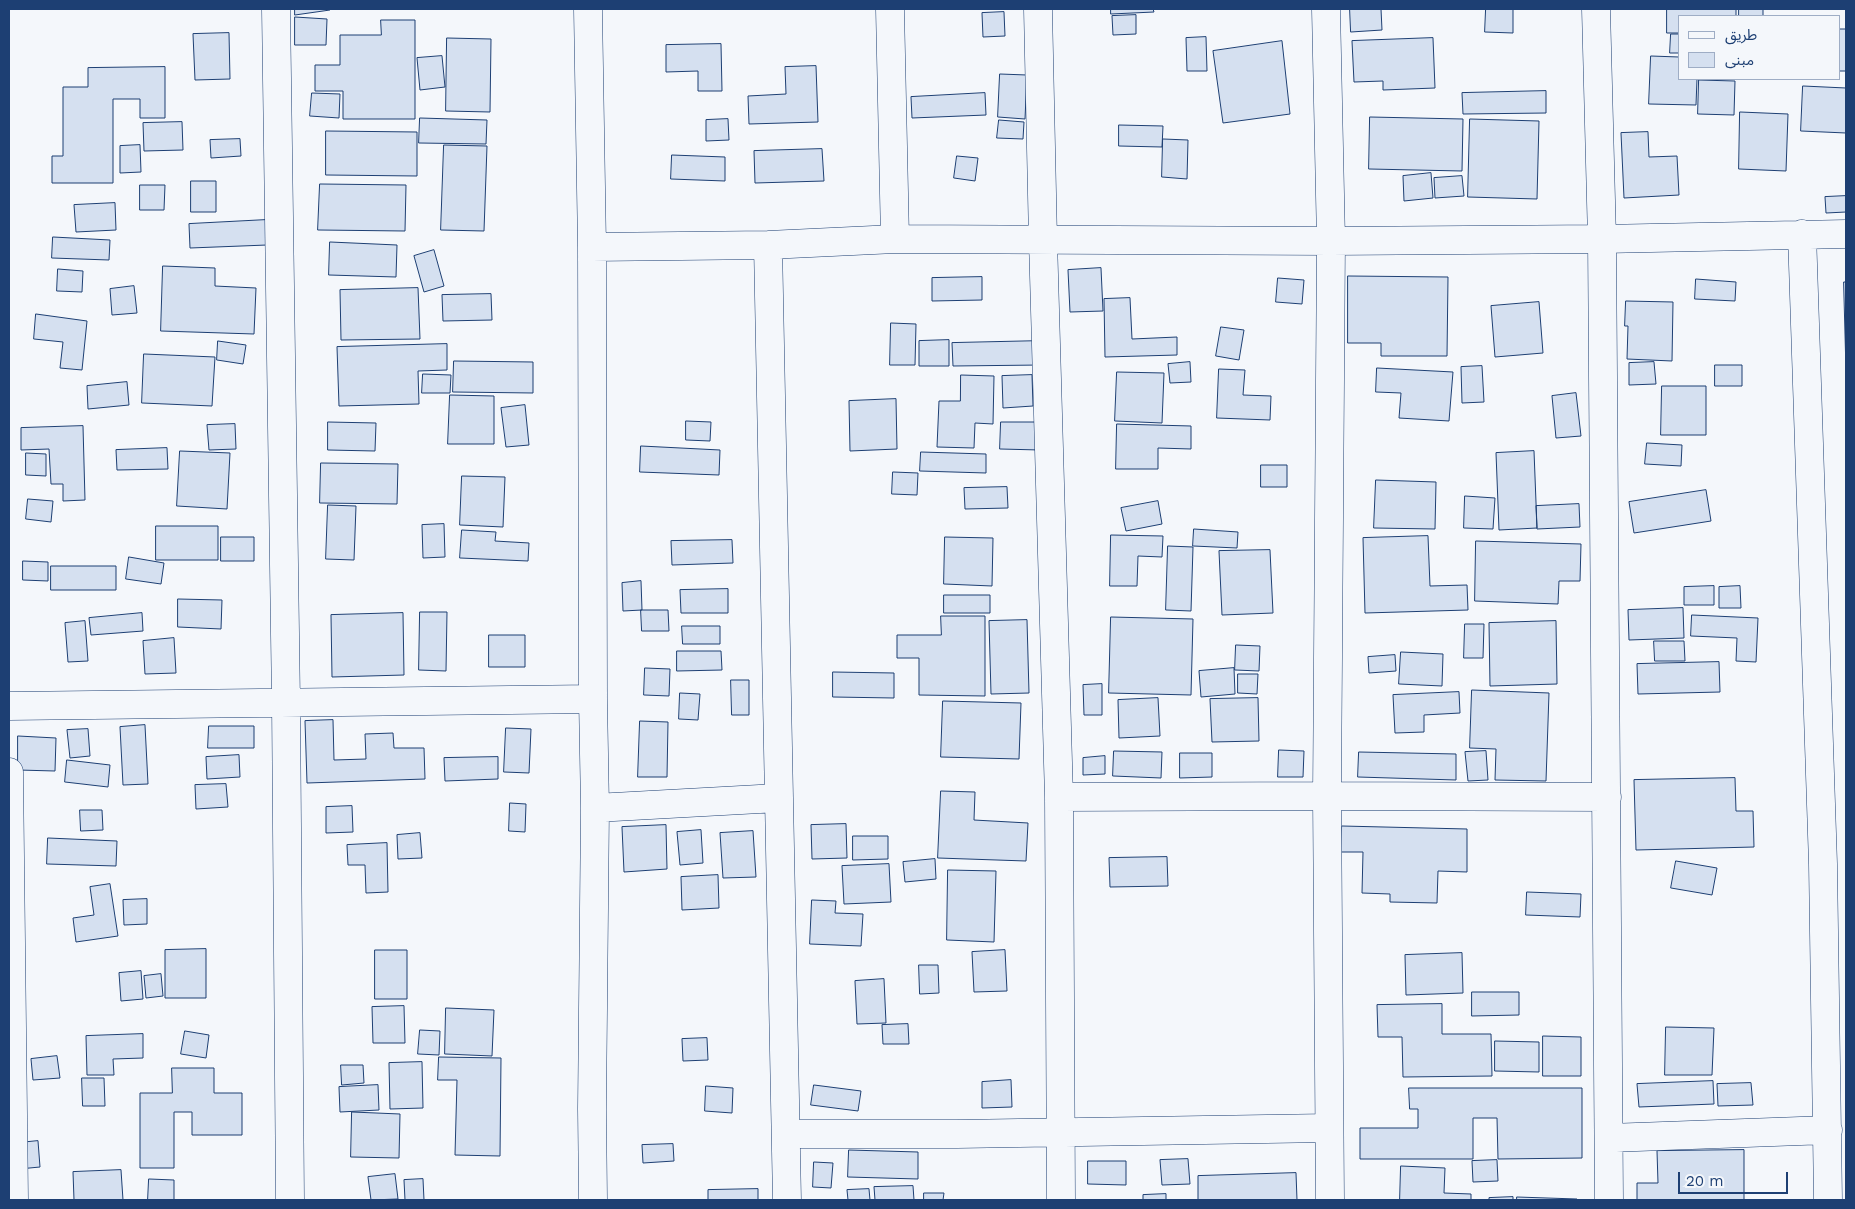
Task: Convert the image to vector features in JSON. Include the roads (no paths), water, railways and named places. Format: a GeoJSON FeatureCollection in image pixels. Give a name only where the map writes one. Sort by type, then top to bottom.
{"type":"FeatureCollection","features":[{"type":"Feature","properties":{"kind":"street"},"geometry":{"type":"LineString","coordinates":[[276,9],[286,703],[290,1200]]}},
{"type":"Feature","properties":{"kind":"street"},"geometry":{"type":"LineString","coordinates":[[588,9],[592,248],[595,808],[593,1200]]}},
{"type":"Feature","properties":{"kind":"street"},"geometry":{"type":"LineString","coordinates":[[890,9],[895,239]]}},
{"type":"Feature","properties":{"kind":"street"},"geometry":{"type":"LineString","coordinates":[[1038,9],[1059,797],[1061,1200]]}},
{"type":"Feature","properties":{"kind":"street"},"geometry":{"type":"LineString","coordinates":[[1326,9],[1331,241],[1328,796],[1328,1128],[1330,1200]]}},
{"type":"Feature","properties":{"kind":"street"},"geometry":{"type":"LineString","coordinates":[[1596,9],[1602,239],[1608,797],[1609,1200]]}},
{"type":"Feature","properties":{"kind":"street"},"geometry":{"type":"LineString","coordinates":[[1802,234],[1835,864],[1828,1200]]}},
{"type":"Feature","properties":{"kind":"street"},"geometry":{"type":"LineString","coordinates":[[592,248],[895,239],[1331,241],[1602,239],[1846,234]]}},
{"type":"Feature","properties":{"kind":"street"},"geometry":{"type":"LineString","coordinates":[[768,244],[786,1200]]}},
{"type":"Feature","properties":{"kind":"street"},"geometry":{"type":"LineString","coordinates":[[9,706],[593,699]]}},
{"type":"Feature","properties":{"kind":"street"},"geometry":{"type":"LineString","coordinates":[[9,772],[11,1138],[14,1200]]}},
{"type":"Feature","properties":{"kind":"street"},"geometry":{"type":"LineString","coordinates":[[1059,797],[1608,797]]}},
{"type":"Feature","properties":{"kind":"street"},"geometry":{"type":"LineString","coordinates":[[595,808],[778,798]]}},
{"type":"Feature","properties":{"kind":"street"},"geometry":{"type":"LineString","coordinates":[[786,1134],[1328,1128]]}},
{"type":"Feature","properties":{"kind":"street"},"geometry":{"type":"LineString","coordinates":[[1609,1138],[1828,1130]]}}]}
